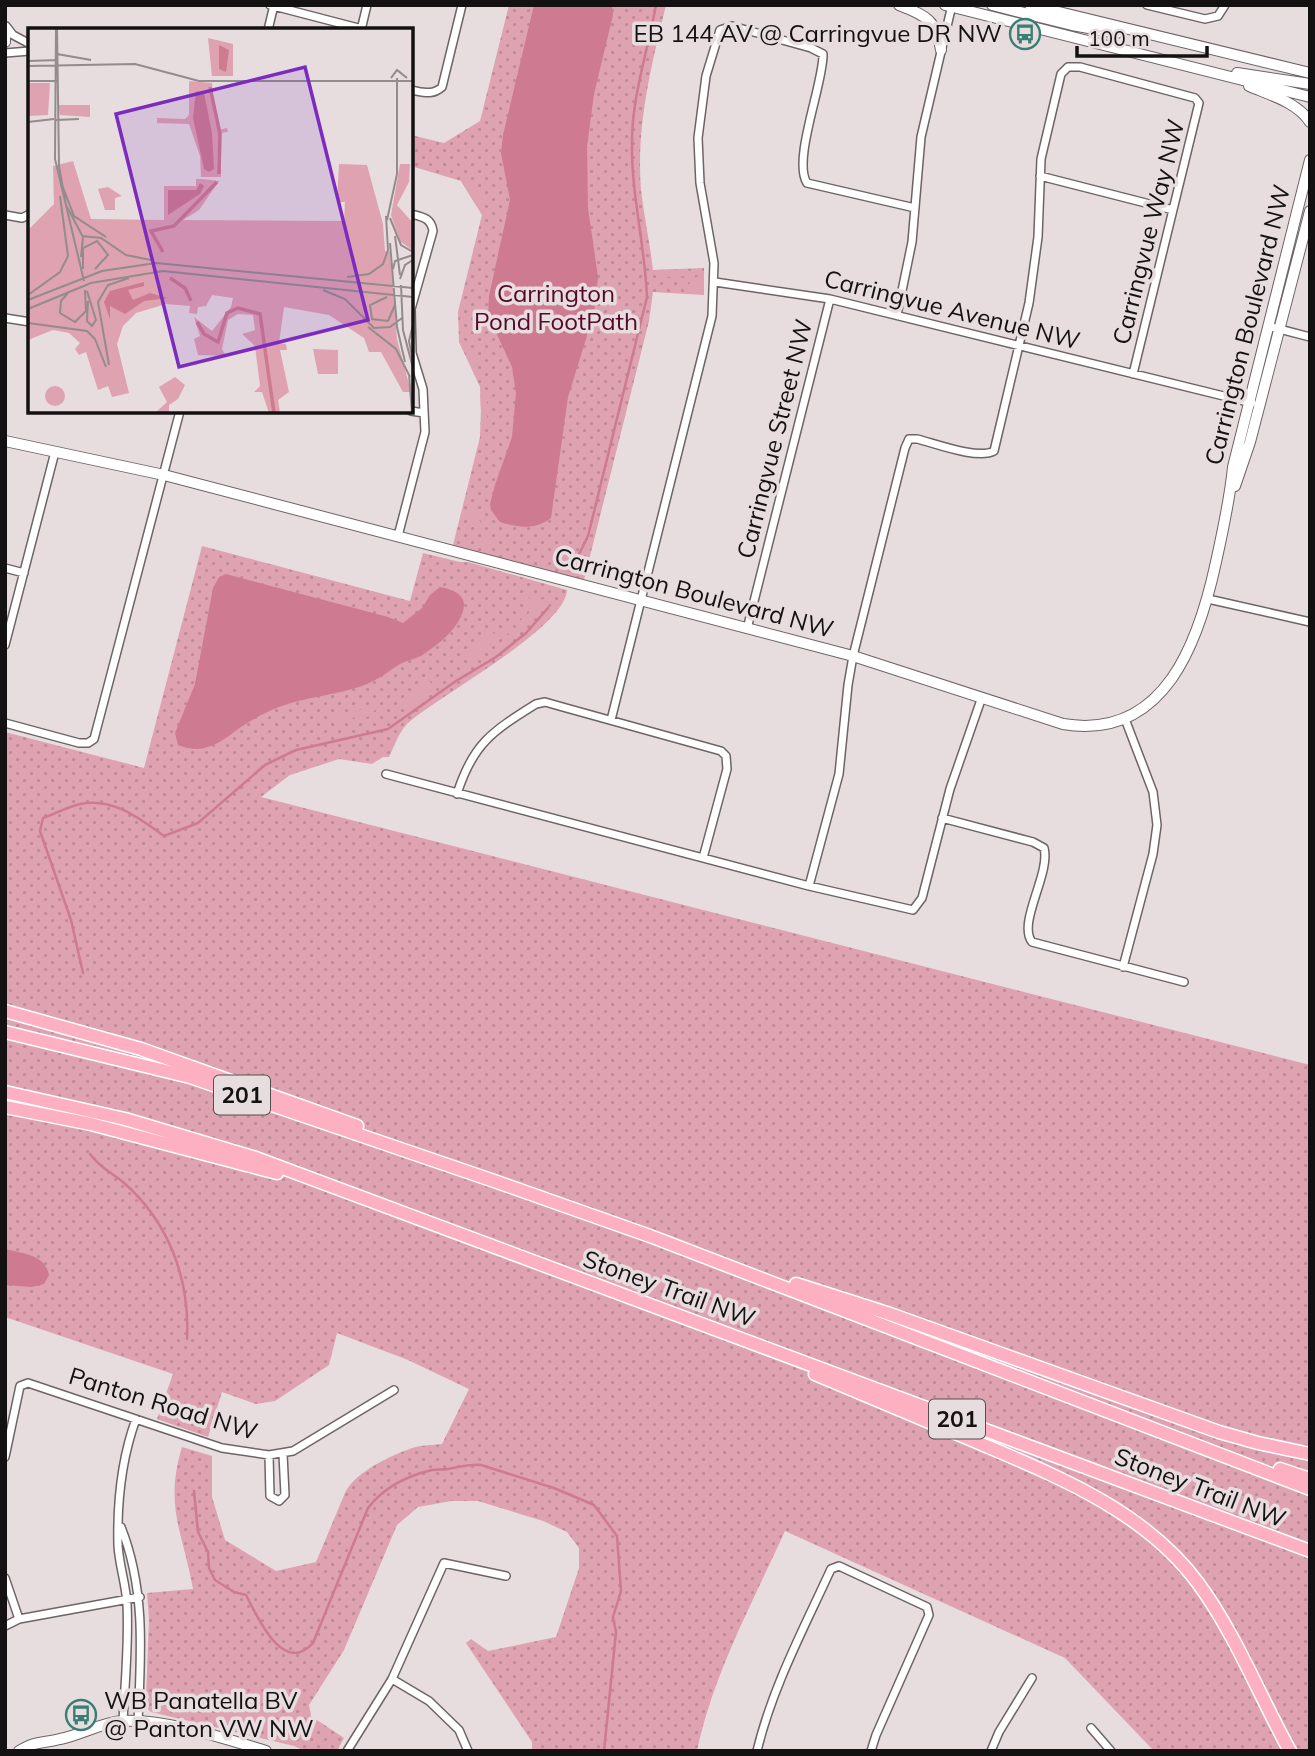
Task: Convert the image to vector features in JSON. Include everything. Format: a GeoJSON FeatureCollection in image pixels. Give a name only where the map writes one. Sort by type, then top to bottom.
{"type":"FeatureCollection","features":[{"type":"Feature","properties":{"kind":"highway"},"geometry":{"type":"LineString","coordinates":[[5,1011],[141,1049],[225,1078],[420,1149],[473,1175]]}},
{"type":"Feature","properties":{"kind":"highway","name":"Stoney Trail NW"},"geometry":{"type":"LineString","coordinates":[[5,1032],[190,1077],[650,1236],[1310,1489]]}},
{"type":"Feature","properties":{"kind":"highway","name":"Stoney Trail NW"},"geometry":{"type":"LineString","coordinates":[[5,1092],[125,1119],[214,1144],[1310,1551]]}},
{"type":"Feature","properties":{"kind":"highway"},"geometry":{"type":"LineString","coordinates":[[5,1107],[103,1127],[270,1172],[318,1182]]}},
{"type":"Feature","properties":{"kind":"highway"},"geometry":{"type":"LineString","coordinates":[[650,1236],[890,1314],[1219,1432],[1310,1454]]}},
{"type":"Feature","properties":{"kind":"highway"},"geometry":{"type":"LineString","coordinates":[[604,1287],[987,1446],[1110,1504],[1149,1532],[1198,1583],[1232,1636],[1290,1751]]}},
{"type":"Feature","properties":{"kind":"highway"},"geometry":{"type":"LineString","coordinates":[[1208,1450],[1310,1479]]}},
{"type":"Feature","properties":{"kind":"highway"},"geometry":{"type":"LineString","coordinates":[[1273,1720],[1271,1728],[1280,1751]]}},
{"type":"Feature","properties":{"kind":"street"},"geometry":{"type":"LineString","coordinates":[[361,28],[367,5]]}},
{"type":"Feature","properties":{"kind":"street"},"geometry":{"type":"LineString","coordinates":[[413,90],[428,94],[442,87],[462,5]]}},
{"type":"Feature","properties":{"kind":"street"},"geometry":{"type":"LineString","coordinates":[[900,5],[930,21],[939,35],[941,50]]}},
{"type":"Feature","properties":{"kind":"street"},"geometry":{"type":"LineString","coordinates":[[992,5],[1072,25],[1163,37]]}},
{"type":"Feature","properties":{"kind":"street"},"geometry":{"type":"LineString","coordinates":[[1030,5],[1310,73]]}},
{"type":"Feature","properties":{"kind":"street"},"geometry":{"type":"LineString","coordinates":[[1042,5],[1061,13]]}},
{"type":"Feature","properties":{"kind":"street"},"geometry":{"type":"LineString","coordinates":[[1147,5],[1205,19],[1218,16],[1226,5]]}},
{"type":"Feature","properties":{"kind":"street"},"geometry":{"type":"LineString","coordinates":[[268,28],[272,6],[357,28]]}},
{"type":"Feature","properties":{"kind":"street"},"geometry":{"type":"LineString","coordinates":[[897,315],[910,259],[921,137],[951,6],[1310,97]]}},
{"type":"Feature","properties":{"kind":"street"},"geometry":{"type":"LineString","coordinates":[[5,26],[5,42]]}},
{"type":"Feature","properties":{"kind":"street"},"geometry":{"type":"LineString","coordinates":[[5,26],[13,35],[28,43]]}},
{"type":"Feature","properties":{"kind":"street"},"geometry":{"type":"LineString","coordinates":[[611,720],[712,316],[715,282],[712,244],[700,183],[698,138],[702,97],[720,30],[726,27],[811,48],[822,54],[806,149],[804,173],[807,183],[915,208]]}},
{"type":"Feature","properties":{"kind":"street"},"geometry":{"type":"LineString","coordinates":[[5,53],[28,51]]}},
{"type":"Feature","properties":{"kind":"street"},"geometry":{"type":"LineString","coordinates":[[1178,64],[1310,84]]}},
{"type":"Feature","properties":{"kind":"street","name":"Carringvue Way NW"},"geometry":{"type":"LineString","coordinates":[[853,656],[901,461],[909,439],[978,454],[994,451],[1029,303],[1038,237],[1044,142],[1061,74],[1068,67],[1080,67],[1198,100],[1200,106],[1133,374]]}},
{"type":"Feature","properties":{"kind":"street"},"geometry":{"type":"LineString","coordinates":[[1223,75],[1292,105],[1310,122]]}},
{"type":"Feature","properties":{"kind":"street","name":"Carrington Boulevard NW"},"geometry":{"type":"LineString","coordinates":[[5,441],[164,475],[853,656],[1072,725],[1104,725],[1125,719],[1150,703],[1172,677],[1195,637],[1208,599],[1230,500],[1241,471],[1268,326],[1310,160]]}},
{"type":"Feature","properties":{"kind":"street"},"geometry":{"type":"LineString","coordinates":[[1040,176],[1173,210]]}},
{"type":"Feature","properties":{"kind":"street","name":"Carrington Boulevard NW"},"geometry":{"type":"LineString","coordinates":[[1254,404],[1279,329],[1310,211]]}},
{"type":"Feature","properties":{"kind":"street"},"geometry":{"type":"LineString","coordinates":[[413,214],[427,218],[432,223],[433,231],[413,302]]}},
{"type":"Feature","properties":{"kind":"street"},"geometry":{"type":"LineString","coordinates":[[5,215],[22,218],[28,215]]}},
{"type":"Feature","properties":{"kind":"street","name":"Carringvue Avenue NW"},"geometry":{"type":"LineString","coordinates":[[715,282],[830,299],[1254,404]]}},
{"type":"Feature","properties":{"kind":"street","name":"Carringvue Street NW"},"geometry":{"type":"LineString","coordinates":[[747,629],[830,299]]}},
{"type":"Feature","properties":{"kind":"street"},"geometry":{"type":"LineString","coordinates":[[5,318],[28,323]]}},
{"type":"Feature","properties":{"kind":"street"},"geometry":{"type":"LineString","coordinates":[[1268,326],[1310,337]]}},
{"type":"Feature","properties":{"kind":"street"},"geometry":{"type":"LineString","coordinates":[[398,536],[425,432],[424,389],[413,356]]}},
{"type":"Feature","properties":{"kind":"street"},"geometry":{"type":"LineString","coordinates":[[413,411],[424,413]]}},
{"type":"Feature","properties":{"kind":"street"},"geometry":{"type":"LineString","coordinates":[[5,723],[79,743],[88,743],[94,739],[180,413]]}},
{"type":"Feature","properties":{"kind":"street"},"geometry":{"type":"LineString","coordinates":[[5,645],[55,452]]}},
{"type":"Feature","properties":{"kind":"street"},"geometry":{"type":"LineString","coordinates":[[5,568],[24,573]]}},
{"type":"Feature","properties":{"kind":"street"},"geometry":{"type":"LineString","coordinates":[[1208,599],[1310,621]]}},
{"type":"Feature","properties":{"kind":"street"},"geometry":{"type":"LineString","coordinates":[[809,886],[839,774],[853,656]]}},
{"type":"Feature","properties":{"kind":"street"},"geometry":{"type":"LineString","coordinates":[[386,774],[809,886],[906,910],[915,909],[922,898],[950,789],[982,697]]}},
{"type":"Feature","properties":{"kind":"street"},"geometry":{"type":"LineString","coordinates":[[457,794],[466,768],[482,743],[502,726],[536,704],[545,702],[714,747],[726,756],[726,773],[703,858]]}},
{"type":"Feature","properties":{"kind":"street"},"geometry":{"type":"LineString","coordinates":[[1123,967],[1153,854],[1157,825],[1153,792],[1125,719]]}},
{"type":"Feature","properties":{"kind":"street"},"geometry":{"type":"LineString","coordinates":[[942,818],[1042,846],[1045,862],[1028,928],[1029,937],[1039,945],[1184,982]]}},
{"type":"Feature","properties":{"kind":"street","name":"Panton Road NW"},"geometry":{"type":"LineString","coordinates":[[5,1457],[20,1386],[28,1382],[222,1448],[269,1455],[293,1451],[394,1390]]}},
{"type":"Feature","properties":{"kind":"street"},"geometry":{"type":"LineString","coordinates":[[123,1721],[127,1599],[118,1544],[121,1474],[136,1419]]}},
{"type":"Feature","properties":{"kind":"street"},"geometry":{"type":"LineString","coordinates":[[269,1455],[270,1496],[279,1501],[285,1494],[284,1454]]}},
{"type":"Feature","properties":{"kind":"street"},"geometry":{"type":"LineString","coordinates":[[120,1523],[134,1564],[140,1597],[142,1623],[138,1722]]}},
{"type":"Feature","properties":{"kind":"street"},"geometry":{"type":"LineString","coordinates":[[347,1751],[392,1679],[444,1563],[506,1576]]}},
{"type":"Feature","properties":{"kind":"street"},"geometry":{"type":"LineString","coordinates":[[757,1751],[761,1733],[789,1660],[831,1569],[839,1566],[927,1607],[929,1615],[871,1751]]}},
{"type":"Feature","properties":{"kind":"street"},"geometry":{"type":"LineString","coordinates":[[5,1578],[19,1619]]}},
{"type":"Feature","properties":{"kind":"street"},"geometry":{"type":"LineString","coordinates":[[5,1626],[19,1619],[140,1597]]}},
{"type":"Feature","properties":{"kind":"street"},"geometry":{"type":"LineString","coordinates":[[991,1751],[999,1732],[1032,1678]]}},
{"type":"Feature","properties":{"kind":"street"},"geometry":{"type":"LineString","coordinates":[[392,1679],[429,1701],[458,1730],[468,1751]]}},
{"type":"Feature","properties":{"kind":"street"},"geometry":{"type":"LineString","coordinates":[[19,1751],[35,1742],[60,1740],[99,1726],[123,1721],[161,1724],[266,1751]]}},
{"type":"Feature","properties":{"kind":"street"},"geometry":{"type":"LineString","coordinates":[[1091,1728],[1111,1751]]}},
{"type":"Feature","properties":{"kind":"street"},"geometry":{"type":"LineString","coordinates":[[48,1751],[60,1740]]}},
{"type":"Feature","properties":{"kind":"green space","name":"Carrington Pond FootPath"},"geometry":{"type":"Polygon","coordinates":[[[509,5],[666,5],[650,74],[643,120],[640,166],[642,200],[653,270],[704,268],[704,295],[653,292],[649,321],[584,580],[471,552],[453,545],[480,437],[480,387],[459,342],[458,312],[482,215],[461,181],[413,167],[413,135],[444,143],[480,121],[509,5]]]}},
{"type":"Feature","properties":{"kind":"green space"},"geometry":{"type":"Polygon","coordinates":[[[466,178],[471,181],[482,199],[479,207],[461,181],[466,178]]]}},
{"type":"Feature","properties":{"kind":"green space"},"geometry":{"type":"Polygon","coordinates":[[[687,269],[686,275],[677,278],[655,275],[654,270],[687,269]]]}},
{"type":"Feature","properties":{"kind":"green space"},"geometry":{"type":"Polygon","coordinates":[[[704,275],[704,295],[687,292],[686,287],[696,277],[704,275]]]}},
{"type":"Feature","properties":{"kind":"green space"},"geometry":{"type":"Polygon","coordinates":[[[463,339],[474,352],[475,369],[459,342],[463,339]]]}},
{"type":"Feature","properties":{"kind":"green space"},"geometry":{"type":"Polygon","coordinates":[[[480,395],[486,396],[488,408],[486,426],[482,427],[480,395]]]}},
{"type":"Feature","properties":{"kind":"green space"},"geometry":{"type":"Polygon","coordinates":[[[470,509],[475,509],[483,529],[494,538],[491,547],[482,545],[484,534],[476,522],[467,522],[470,509]]]}},
{"type":"Feature","properties":{"kind":"green space"},"geometry":{"type":"Polygon","coordinates":[[[202,546],[410,601],[423,553],[468,562],[567,590],[561,606],[523,642],[407,724],[389,757],[383,757],[372,764],[339,759],[290,775],[261,797],[1310,1065],[1310,1751],[1154,1751],[1065,1658],[785,1531],[723,1666],[697,1751],[532,1751],[532,1742],[466,1643],[471,1639],[488,1651],[556,1637],[579,1568],[579,1548],[567,1532],[543,1521],[478,1501],[451,1501],[418,1507],[397,1525],[344,1650],[309,1705],[311,1716],[344,1738],[337,1751],[305,1751],[294,1746],[151,1712],[146,1707],[149,1619],[147,1593],[193,1589],[175,1503],[177,1468],[182,1447],[212,1456],[212,1497],[225,1540],[276,1571],[316,1562],[345,1493],[367,1470],[411,1449],[442,1444],[469,1389],[408,1360],[337,1333],[329,1365],[275,1401],[256,1404],[222,1392],[208,1437],[157,1419],[173,1374],[5,1317],[5,732],[144,768],[202,546]]]}},
{"type":"Feature","properties":{"kind":"green space"},"geometry":{"type":"Polygon","coordinates":[[[525,597],[534,602],[548,600],[517,627],[516,624],[529,613],[525,597]]]}},
{"type":"Feature","properties":{"kind":"green space"},"geometry":{"type":"Polygon","coordinates":[[[512,626],[515,628],[504,637],[493,642],[472,660],[466,660],[468,652],[481,641],[481,632],[490,630],[495,634],[502,634],[512,626]]]}},
{"type":"Feature","properties":{"kind":"green space"},"geometry":{"type":"Polygon","coordinates":[[[429,681],[431,688],[421,700],[410,708],[401,704],[429,681]]]}},
{"type":"Feature","properties":{"kind":"green space"},"geometry":{"type":"Polygon","coordinates":[[[374,702],[381,705],[367,717],[336,721],[339,716],[363,709],[374,702]]]}},
{"type":"Feature","properties":{"kind":"shaded area"},"geometry":{"type":"Polygon","coordinates":[[[534,5],[612,5],[613,15],[594,94],[587,147],[588,208],[598,277],[594,313],[568,397],[551,518],[539,525],[527,527],[500,522],[491,510],[495,485],[512,437],[516,393],[512,367],[488,315],[489,296],[510,200],[501,153],[503,135],[534,5]]]}},
{"type":"Feature","properties":{"kind":"shaded area"},"geometry":{"type":"Polygon","coordinates":[[[226,574],[403,623],[422,608],[430,595],[440,587],[452,590],[462,597],[463,612],[455,627],[436,645],[372,682],[279,707],[255,718],[212,746],[188,748],[178,745],[175,733],[195,684],[213,588],[219,577],[226,574]]]}},
{"type":"Feature","properties":{"kind":"shaded area"},"geometry":{"type":"Polygon","coordinates":[[[5,1249],[32,1256],[43,1263],[49,1275],[44,1284],[32,1287],[5,1285],[5,1249]]]}},
{"type":"Feature","properties":{"kind":"waterway"},"geometry":{"type":"LineString","coordinates":[[578,556],[588,536],[647,297],[632,142],[637,90],[656,5]]}},
{"type":"Feature","properties":{"kind":"waterway"},"geometry":{"type":"LineString","coordinates":[[83,973],[71,920],[40,831],[43,818],[75,805],[92,803],[114,806],[125,811],[164,836],[198,823],[265,765],[296,750],[388,729],[456,681],[496,657],[526,633],[548,608]]}},
{"type":"Feature","properties":{"kind":"waterway"},"geometry":{"type":"LineString","coordinates":[[90,1154],[139,1198],[164,1233],[173,1253],[185,1295],[187,1339]]}},
{"type":"Feature","properties":{"kind":"waterway"},"geometry":{"type":"LineString","coordinates":[[194,1491],[198,1532],[208,1552],[209,1568],[215,1580],[234,1592],[246,1595],[273,1640],[292,1653],[302,1651],[313,1643],[368,1508],[388,1488],[405,1479],[432,1470],[481,1465],[554,1488],[594,1505],[617,1536],[621,1591],[613,1617],[616,1632],[604,1751]]}},
{"type":"Feature","properties":{"kind":"place","name":"EB 144 AV @ Carringvue DR NW"},"geometry":{"type":"Point","coordinates":[1025,34]}},
{"type":"Feature","properties":{"kind":"place","name":"WB Panatella BV @ Panton VW NW"},"geometry":{"type":"Point","coordinates":[81,1715]}}]}
